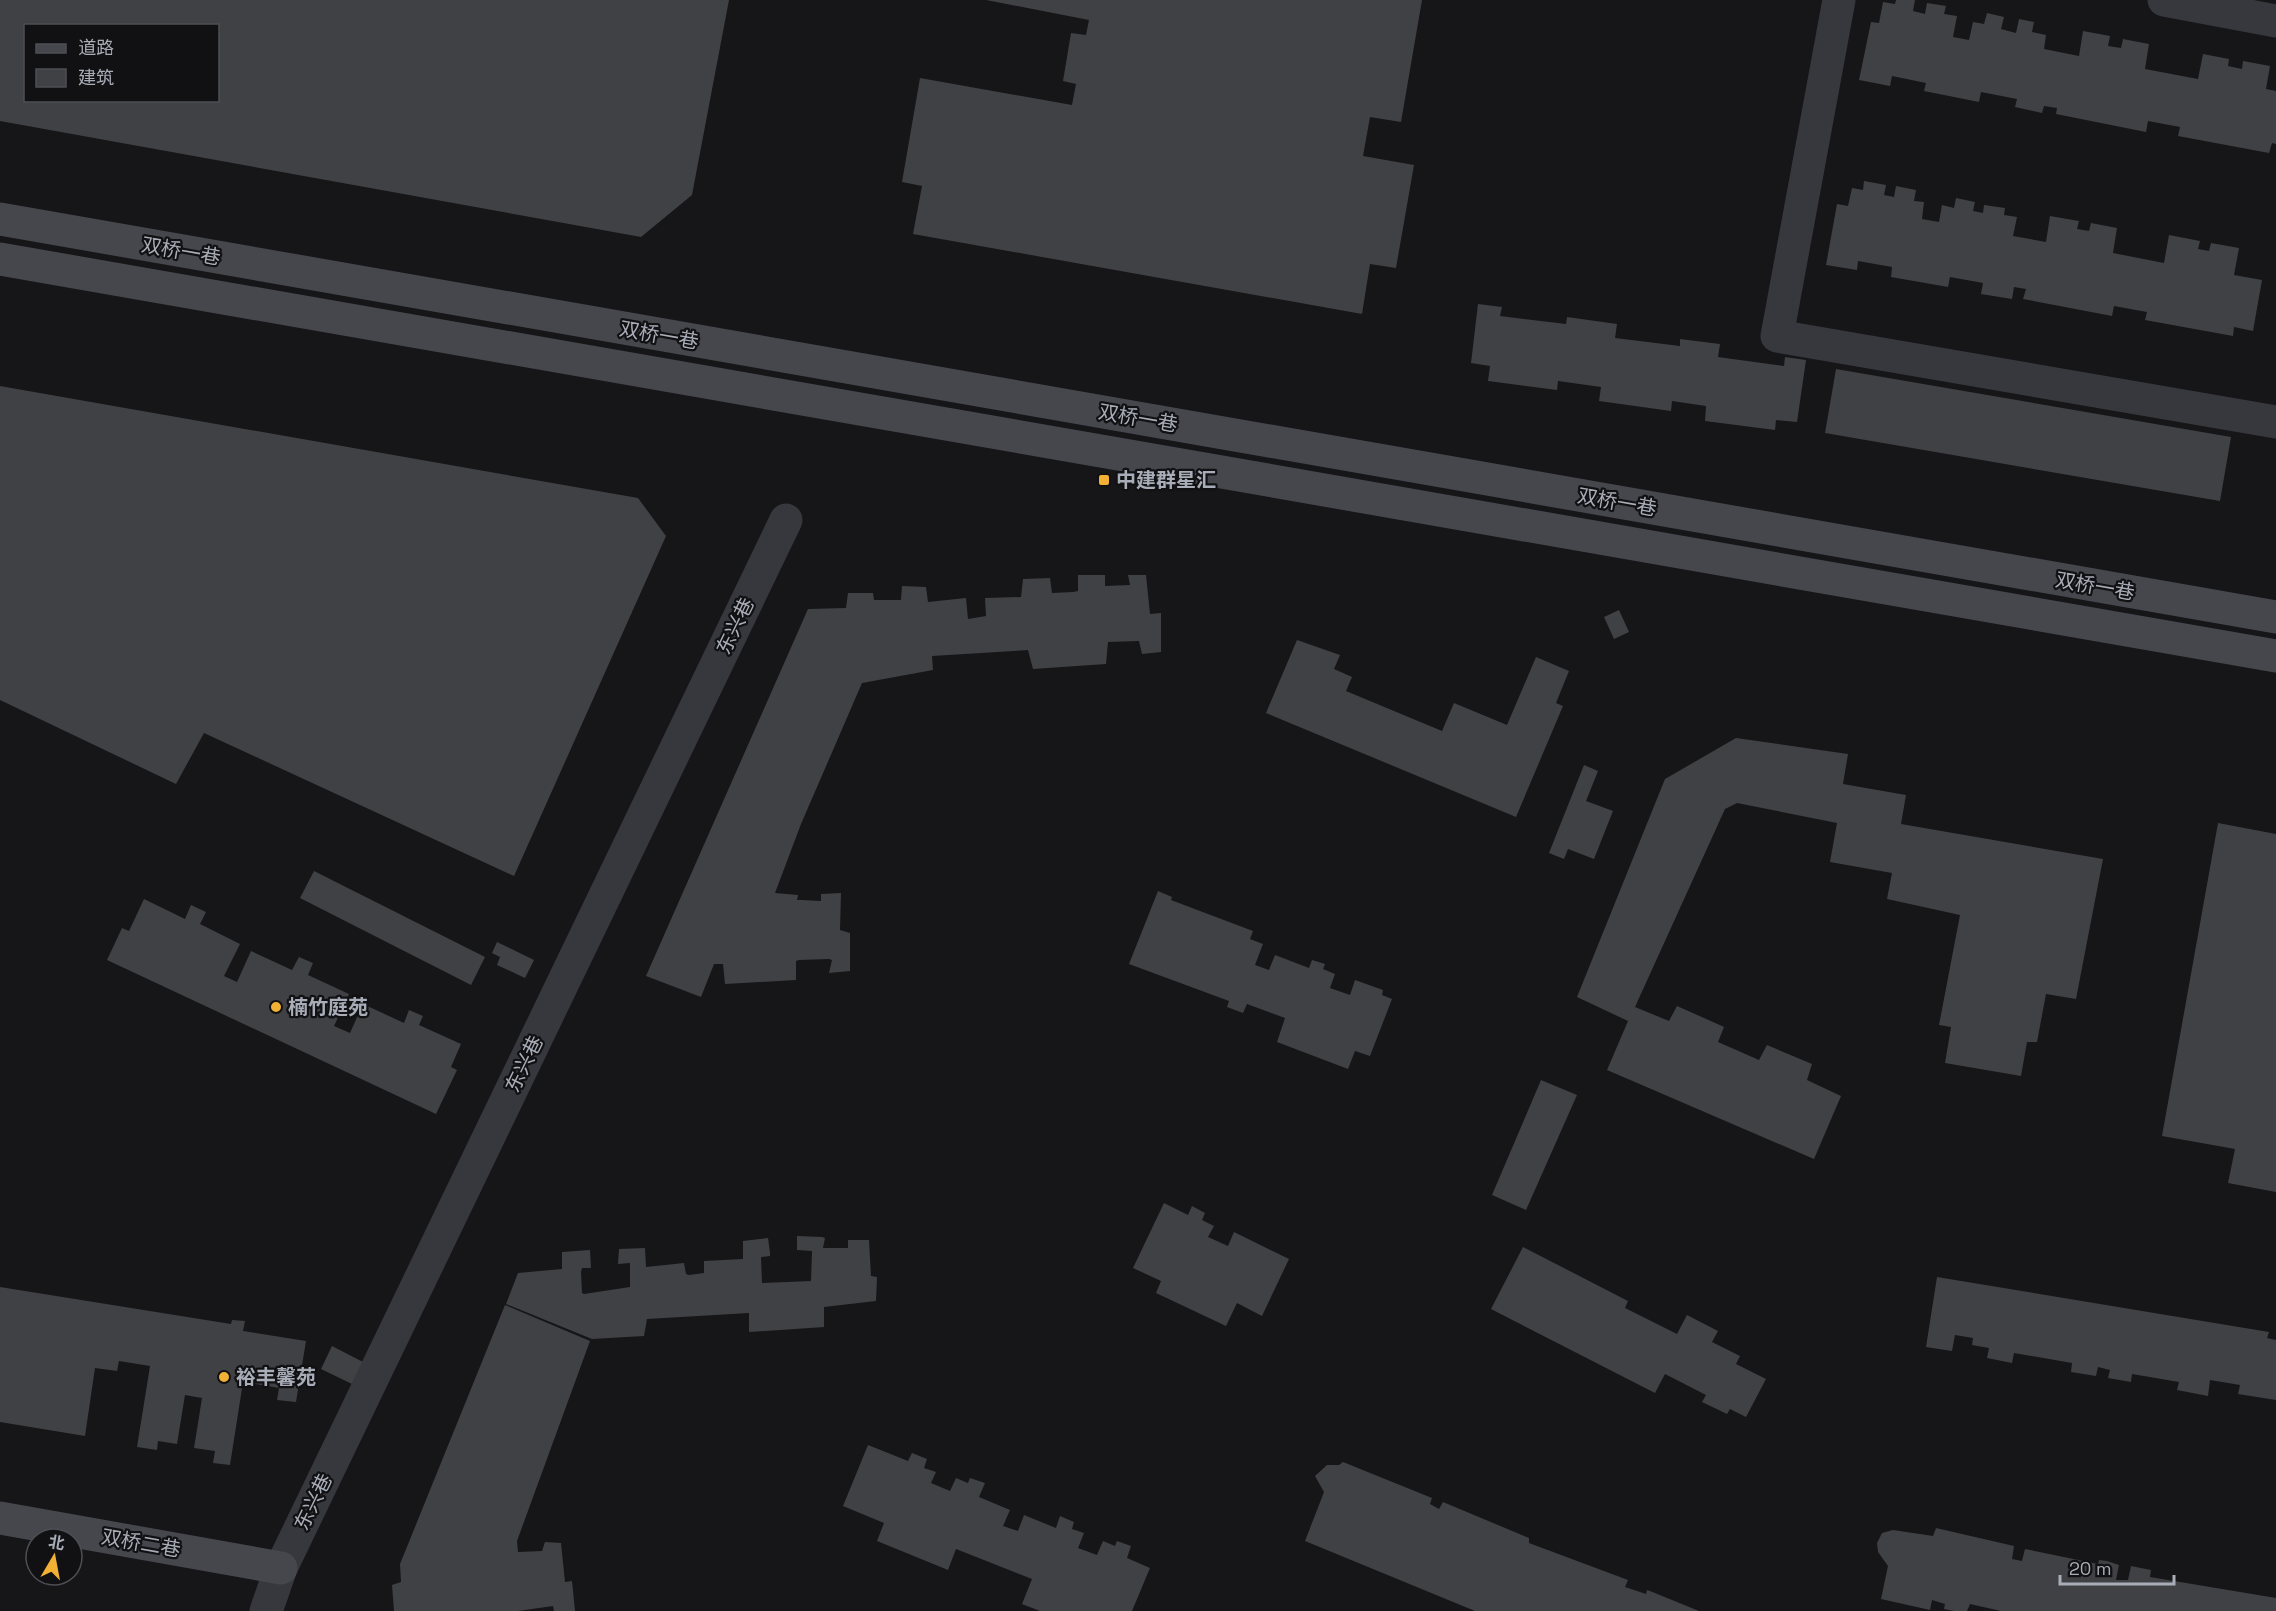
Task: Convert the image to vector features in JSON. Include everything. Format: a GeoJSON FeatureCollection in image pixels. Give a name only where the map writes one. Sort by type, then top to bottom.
{"type":"FeatureCollection","features":[{"type":"Feature","properties":{"kind":"street"},"geometry":{"type":"LineString","coordinates":[[1839,0],[1777,336],[2276,422]]}},
{"type":"Feature","properties":{"kind":"street"},"geometry":{"type":"LineString","coordinates":[[2164,0],[2276,21]]}},
{"type":"Feature","properties":{"kind":"street","name":"双桥一巷"},"geometry":{"type":"LineString","coordinates":[[0,219],[2276,618]]}},
{"type":"Feature","properties":{"kind":"street","name":"双桥一巷"},"geometry":{"type":"LineString","coordinates":[[0,259],[2276,656]]}},
{"type":"Feature","properties":{"kind":"street","name":"东兴巷"},"geometry":{"type":"LineString","coordinates":[[266,1611],[281,1568],[786,520]]}},
{"type":"Feature","properties":{"kind":"street","name":"双桥二巷"},"geometry":{"type":"LineString","coordinates":[[0,1518],[281,1568]]}},
{"type":"Feature","properties":{"kind":"building"},"geometry":{"type":"Polygon","coordinates":[[[0,0],[729,0],[692,195],[641,237],[0,121],[0,0]]]}},
{"type":"Feature","properties":{"kind":"building"},"geometry":{"type":"Polygon","coordinates":[[[986,0],[1422,0],[1401,122],[1370,117],[1363,156],[1414,165],[1396,268],[1370,264],[1362,314],[913,234],[922,186],[902,182],[920,78],[1072,105],[1076,84],[1063,81],[1071,33],[1086,35],[1089,20],[986,0]]]}},
{"type":"Feature","properties":{"kind":"building"},"geometry":{"type":"Polygon","coordinates":[[[1896,0],[1915,0],[1913,11],[1925,14],[1927,3],[1946,6],[1944,14],[1957,16],[1953,37],[1969,40],[1973,22],[1984,24],[1987,13],[2004,17],[2001,29],[2016,33],[2019,19],[2034,22],[2032,32],[2046,35],[2044,49],[2079,56],[2083,31],[2110,36],[2108,46],[2121,48],[2123,39],[2149,44],[2145,69],[2198,79],[2203,54],[2229,59],[2228,66],[2242,69],[2243,61],[2270,66],[2266,89],[2276,91],[2276,144],[2272,143],[2269,153],[2178,136],[2180,127],[2148,121],[2146,132],[2056,114],[2057,108],[2044,106],[2042,113],[2015,107],[2017,99],[1981,92],[1979,102],[1924,91],[1926,83],[1892,76],[1890,86],[1859,80],[1871,22],[1879,23],[1883,2],[1895,4],[1896,0]]]}},
{"type":"Feature","properties":{"kind":"building"},"geometry":{"type":"Polygon","coordinates":[[[1864,181],[1886,185],[1884,195],[1894,197],[1896,186],[1916,190],[1914,201],[1924,202],[1922,219],[1939,222],[1942,205],[1954,208],[1956,198],[1975,202],[1973,211],[1983,213],[1984,205],[2005,208],[2004,215],[2017,217],[2013,236],[2046,242],[2050,216],[2079,221],[2077,229],[2089,231],[2091,223],[2117,228],[2113,253],[2164,263],[2169,235],[2200,241],[2198,249],[2209,251],[2211,243],[2239,248],[2234,275],[2262,280],[2253,331],[2234,327],[2233,336],[2145,320],[2147,312],[2114,306],[2112,316],[2023,299],[2026,289],[2014,287],[2012,299],[1981,294],[1983,283],[1950,277],[1948,287],[1891,277],[1892,267],[1858,261],[1857,270],[1826,265],[1837,204],[1848,206],[1852,188],[1863,190],[1864,181]]]}},
{"type":"Feature","properties":{"kind":"building"},"geometry":{"type":"Polygon","coordinates":[[[1478,304],[1502,307],[1500,316],[1566,324],[1567,317],[1617,324],[1615,338],[1680,346],[1680,339],[1720,344],[1718,357],[1784,366],[1785,357],[1806,360],[1797,422],[1776,420],[1775,430],[1705,421],[1706,406],[1672,401],[1671,411],[1599,401],[1601,387],[1558,381],[1557,390],[1488,381],[1490,366],[1471,363],[1478,304]]]}},
{"type":"Feature","properties":{"kind":"building"},"geometry":{"type":"Polygon","coordinates":[[[1836,369],[2231,437],[2220,501],[1825,433],[1836,369]]]}},
{"type":"Feature","properties":{"kind":"building"},"geometry":{"type":"Polygon","coordinates":[[[0,386],[638,498],[666,536],[514,876],[204,733],[176,784],[0,700],[0,386]]]}},
{"type":"Feature","properties":{"kind":"building"},"geometry":{"type":"Polygon","coordinates":[[[1078,575],[1105,575],[1105,586],[1130,585],[1128,575],[1146,575],[1150,614],[1161,613],[1161,652],[1142,654],[1139,641],[1108,642],[1106,664],[1033,669],[1028,650],[932,656],[933,670],[862,683],[801,824],[775,893],[798,895],[797,900],[821,901],[821,894],[841,893],[840,930],[850,933],[850,971],[829,973],[832,960],[829,959],[799,960],[796,961],[796,980],[725,984],[723,964],[714,964],[701,997],[646,976],[808,609],[846,608],[848,593],[873,593],[874,600],[901,600],[902,586],[926,587],[928,602],[966,598],[968,619],[986,616],[985,598],[1021,597],[1023,579],[1050,578],[1052,593],[1073,592],[1078,591],[1078,575]]]}},
{"type":"Feature","properties":{"kind":"building"},"geometry":{"type":"Polygon","coordinates":[[[1619,610],[1629,632],[1614,639],[1604,617],[1619,610]]]}},
{"type":"Feature","properties":{"kind":"building"},"geometry":{"type":"Polygon","coordinates":[[[1297,640],[1340,655],[1334,669],[1352,677],[1346,691],[1442,731],[1454,703],[1507,725],[1536,657],[1569,671],[1556,703],[1563,706],[1516,817],[1266,713],[1297,640]]]}},
{"type":"Feature","properties":{"kind":"building"},"geometry":{"type":"Polygon","coordinates":[[[1736,738],[1848,754],[1843,784],[1906,795],[1901,824],[2103,859],[2076,999],[2046,994],[2037,1042],[2027,1042],[2021,1076],[1945,1063],[1951,1027],[1939,1025],[1960,915],[1887,899],[1892,873],[1830,862],[1837,823],[1737,803],[1725,809],[1635,1007],[1669,1021],[1677,1006],[1724,1027],[1718,1042],[1759,1060],[1767,1045],[1812,1064],[1807,1080],[1841,1096],[1814,1159],[1607,1070],[1628,1021],[1577,997],[1665,779],[1736,738]]]}},
{"type":"Feature","properties":{"kind":"building"},"geometry":{"type":"Polygon","coordinates":[[[1584,765],[1598,771],[1586,801],[1613,811],[1594,859],[1568,849],[1564,859],[1549,853],[1584,765]]]}},
{"type":"Feature","properties":{"kind":"building"},"geometry":{"type":"Polygon","coordinates":[[[2218,823],[2276,834],[2276,1192],[2228,1183],[2235,1149],[2162,1136],[2218,823]]]}},
{"type":"Feature","properties":{"kind":"building"},"geometry":{"type":"Polygon","coordinates":[[[314,871],[485,957],[471,985],[300,898],[314,871]]]}},
{"type":"Feature","properties":{"kind":"building"},"geometry":{"type":"Polygon","coordinates":[[[1158,891],[1172,897],[1171,900],[1253,931],[1250,939],[1263,944],[1255,965],[1269,970],[1275,955],[1309,968],[1312,960],[1325,964],[1323,969],[1335,974],[1330,988],[1350,995],[1355,980],[1383,990],[1382,995],[1392,999],[1370,1056],[1355,1051],[1348,1069],[1277,1042],[1285,1018],[1247,1004],[1243,1013],[1227,1007],[1229,1001],[1129,964],[1158,891]]]}},
{"type":"Feature","properties":{"kind":"building","name":"楠竹庭苑"},"geometry":{"type":"Polygon","coordinates":[[[144,899],[185,919],[191,905],[206,912],[200,924],[240,944],[224,976],[237,982],[251,951],[292,970],[299,957],[313,963],[308,975],[349,994],[334,1026],[350,1033],[363,1004],[404,1023],[409,1010],[423,1016],[419,1025],[461,1044],[451,1067],[457,1070],[436,1114],[107,960],[122,928],[129,931],[144,899]]]}},
{"type":"Feature","properties":{"kind":"building"},"geometry":{"type":"Polygon","coordinates":[[[497,942],[534,960],[525,978],[497,965],[500,957],[492,953],[497,942]]]}},
{"type":"Feature","properties":{"kind":"building"},"geometry":{"type":"Polygon","coordinates":[[[1541,1080],[1577,1095],[1526,1210],[1492,1195],[1541,1080]]]}},
{"type":"Feature","properties":{"kind":"building"},"geometry":{"type":"Polygon","coordinates":[[[1164,1203],[1188,1215],[1192,1206],[1205,1213],[1202,1220],[1214,1226],[1208,1237],[1228,1246],[1234,1232],[1289,1259],[1262,1316],[1237,1303],[1226,1326],[1156,1293],[1161,1281],[1133,1268],[1164,1203]]]}},
{"type":"Feature","properties":{"kind":"building"},"geometry":{"type":"Polygon","coordinates":[[[797,1236],[825,1238],[823,1248],[848,1248],[848,1240],[869,1240],[871,1276],[877,1277],[876,1301],[824,1307],[824,1327],[749,1332],[749,1313],[647,1319],[644,1336],[592,1339],[506,1304],[518,1273],[562,1269],[562,1252],[590,1250],[591,1268],[582,1268],[581,1272],[582,1293],[584,1294],[630,1287],[630,1263],[618,1264],[619,1249],[645,1248],[646,1267],[684,1263],[686,1274],[689,1275],[704,1273],[704,1261],[743,1259],[743,1241],[768,1238],[770,1256],[761,1257],[762,1283],[811,1281],[812,1251],[797,1250],[797,1236]]]}},
{"type":"Feature","properties":{"kind":"building"},"geometry":{"type":"Polygon","coordinates":[[[1523,1247],[1628,1301],[1625,1308],[1677,1334],[1687,1315],[1718,1331],[1712,1342],[1740,1356],[1736,1364],[1766,1379],[1746,1417],[1730,1409],[1727,1414],[1702,1402],[1706,1395],[1665,1374],[1655,1393],[1491,1309],[1523,1247]]]}},
{"type":"Feature","properties":{"kind":"building"},"geometry":{"type":"Polygon","coordinates":[[[1937,1277],[2269,1332],[2267,1338],[2276,1340],[2276,1400],[2238,1394],[2240,1385],[2210,1380],[2208,1396],[2177,1390],[2179,1382],[2132,1374],[2131,1382],[2108,1378],[2110,1370],[2098,1367],[2096,1376],[2071,1372],[2072,1363],[2014,1353],[2012,1363],[1987,1358],[1989,1348],[1972,1345],[1973,1338],[1955,1335],[1952,1351],[1926,1347],[1937,1277]]]}},
{"type":"Feature","properties":{"kind":"building","name":"裕丰馨苑"},"geometry":{"type":"Polygon","coordinates":[[[0,1287],[231,1324],[232,1320],[245,1321],[243,1331],[306,1341],[296,1402],[277,1400],[279,1388],[243,1382],[230,1465],[213,1463],[215,1451],[194,1448],[202,1398],[185,1395],[177,1444],[158,1441],[157,1450],[137,1447],[150,1366],[119,1361],[117,1371],[95,1368],[85,1436],[0,1422],[0,1287]]]}},
{"type":"Feature","properties":{"kind":"building"},"geometry":{"type":"Polygon","coordinates":[[[505,1305],[590,1341],[517,1541],[518,1552],[542,1551],[545,1542],[561,1543],[565,1582],[572,1581],[575,1611],[554,1611],[553,1606],[518,1611],[394,1611],[392,1585],[401,1582],[400,1564],[505,1305]]]}},
{"type":"Feature","properties":{"kind":"building"},"geometry":{"type":"Polygon","coordinates":[[[332,1346],[363,1362],[352,1384],[321,1369],[332,1346]]]}},
{"type":"Feature","properties":{"kind":"building"},"geometry":{"type":"Polygon","coordinates":[[[868,1445],[908,1461],[912,1453],[927,1459],[924,1468],[936,1472],[931,1483],[950,1491],[956,1478],[968,1483],[970,1478],[985,1483],[979,1497],[1010,1510],[1003,1526],[1018,1531],[1024,1515],[1056,1528],[1060,1516],[1074,1522],[1072,1529],[1084,1533],[1078,1548],[1097,1555],[1103,1541],[1115,1546],[1117,1541],[1131,1546],[1127,1558],[1150,1568],[1132,1611],[1040,1611],[1022,1604],[1032,1579],[956,1549],[948,1570],[877,1541],[884,1523],[843,1506],[868,1445]]]}},
{"type":"Feature","properties":{"kind":"building"},"geometry":{"type":"Polygon","coordinates":[[[1343,1462],[1432,1498],[1430,1504],[1439,1509],[1443,1502],[1529,1538],[1529,1543],[1628,1580],[1625,1587],[1646,1594],[1647,1590],[1699,1611],[1475,1611],[1305,1541],[1324,1492],[1315,1476],[1327,1465],[1339,1465],[1343,1462]]]}},
{"type":"Feature","properties":{"kind":"building"},"geometry":{"type":"Polygon","coordinates":[[[1936,1528],[2014,1546],[2012,1559],[2022,1561],[2025,1549],[2098,1564],[2099,1560],[2107,1561],[2119,1565],[2116,1580],[2128,1580],[2131,1566],[2151,1570],[2150,1577],[2276,1598],[2276,1611],[2001,1611],[1970,1604],[1967,1611],[1954,1611],[1944,1609],[1945,1604],[1932,1600],[1930,1610],[1881,1599],[1888,1566],[1878,1552],[1877,1543],[1882,1533],[1893,1530],[1933,1536],[1936,1528]]]}},
{"type":"Feature","properties":{"kind":"place","name":"中建群星汇"},"geometry":{"type":"Point","coordinates":[1104,480]}},
{"type":"Feature","properties":{"kind":"place","name":"楠竹庭苑"},"geometry":{"type":"Point","coordinates":[276,1007]}},
{"type":"Feature","properties":{"kind":"place","name":"裕丰馨苑"},"geometry":{"type":"Point","coordinates":[224,1377]}}]}
